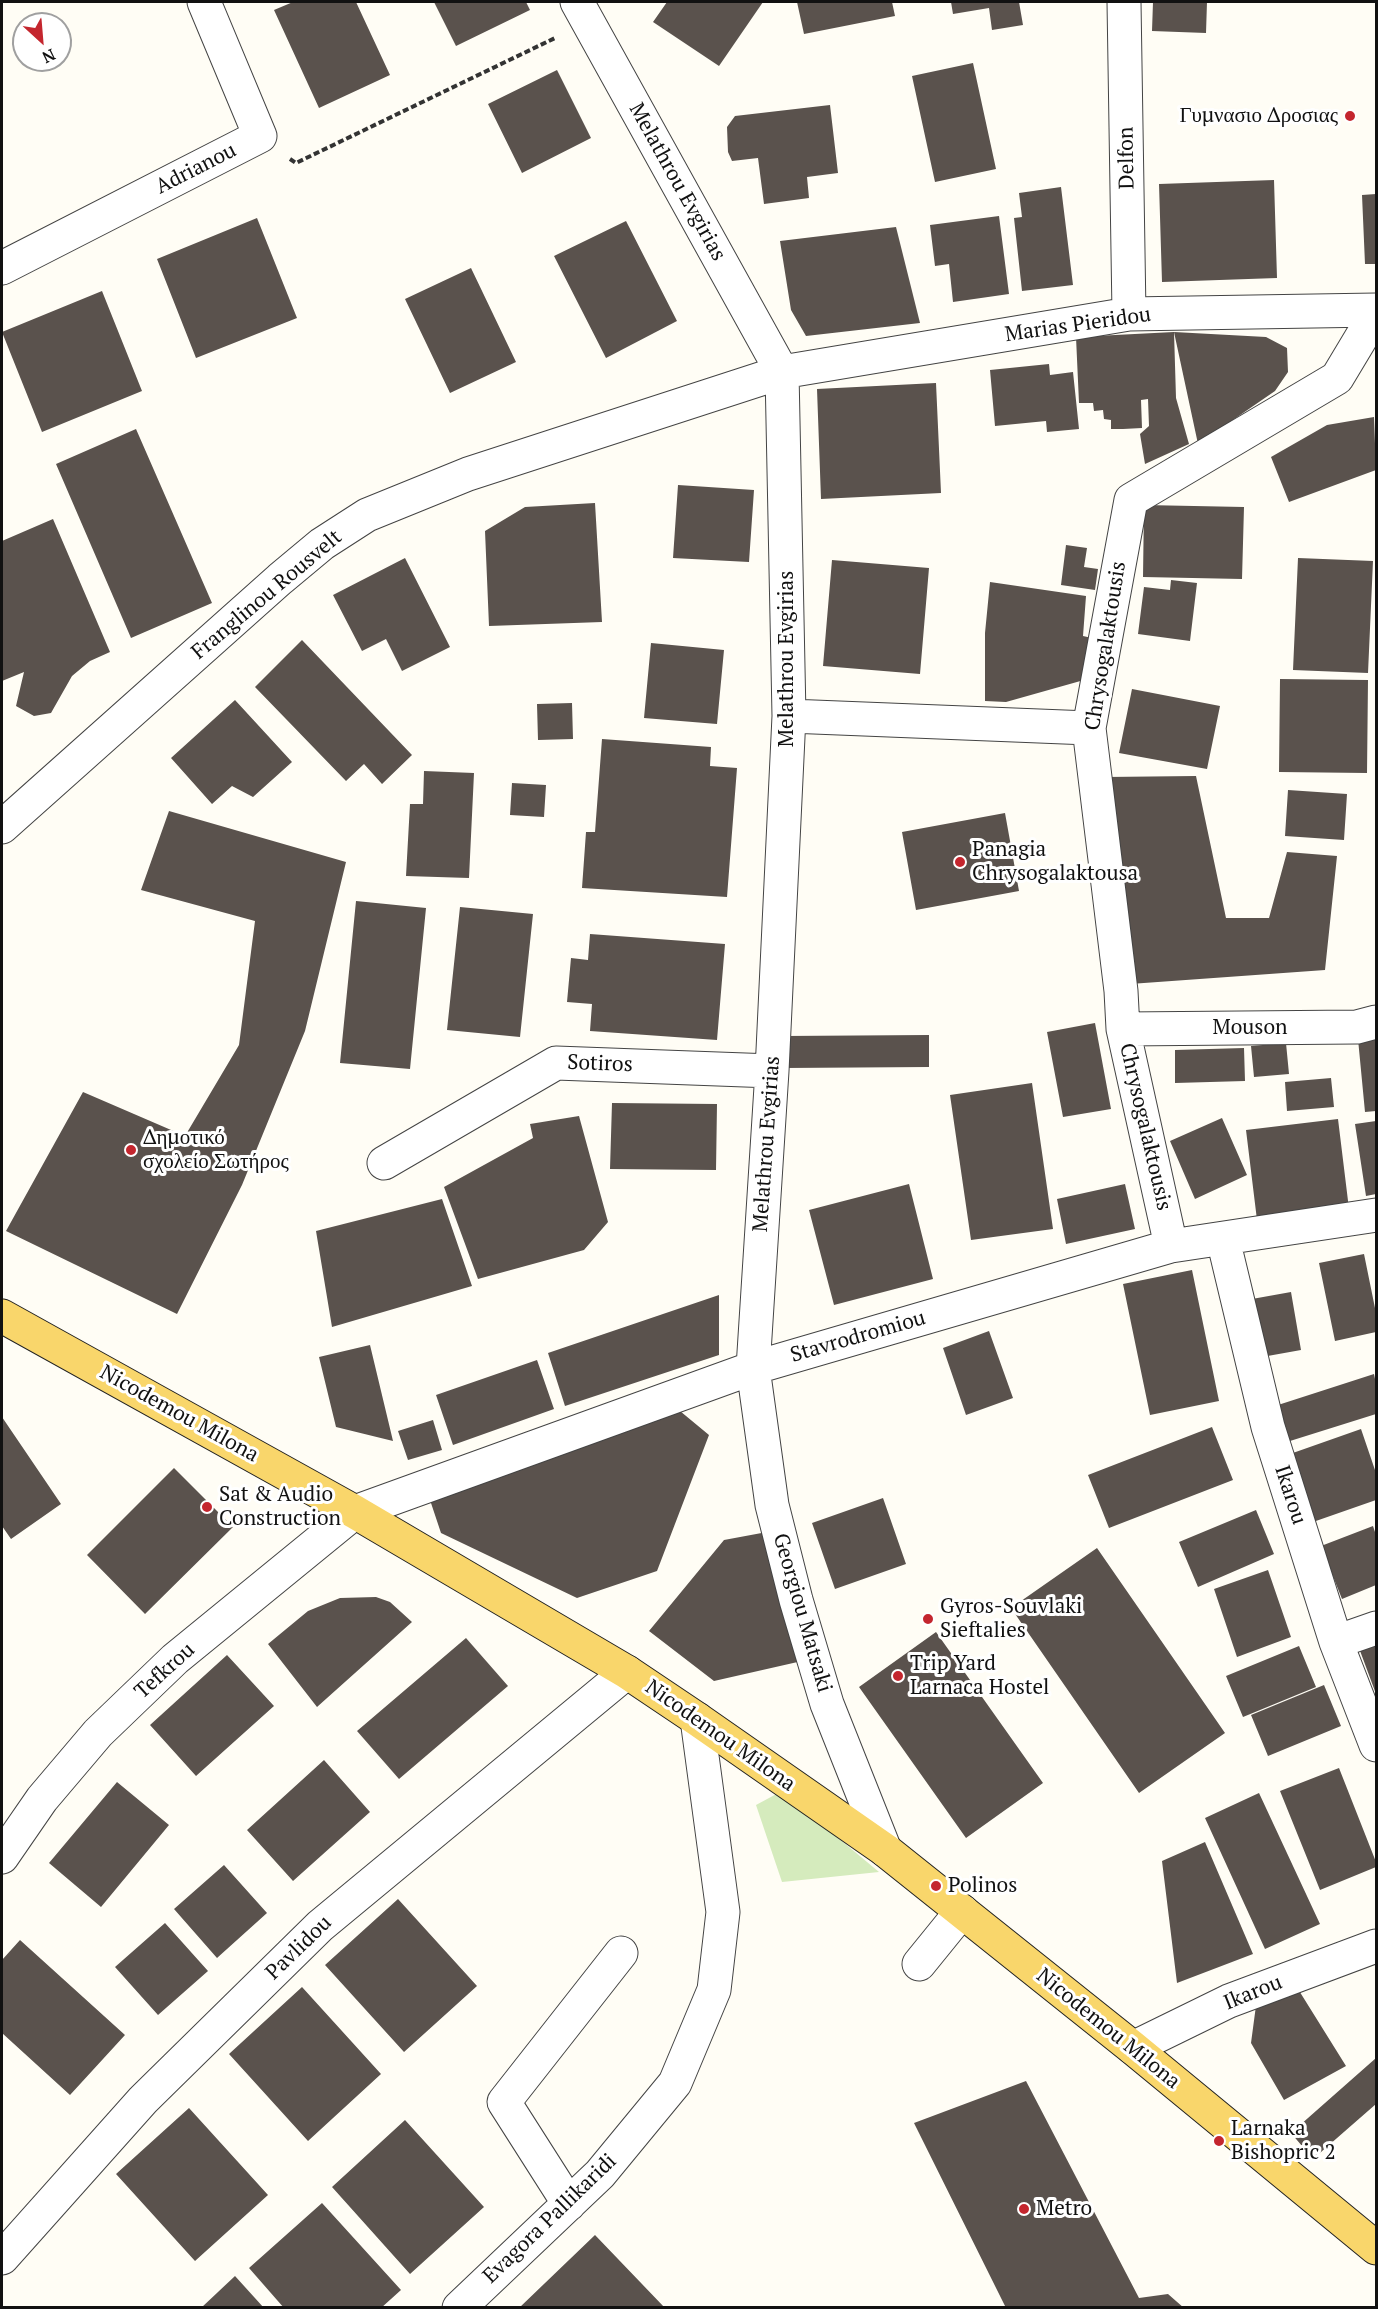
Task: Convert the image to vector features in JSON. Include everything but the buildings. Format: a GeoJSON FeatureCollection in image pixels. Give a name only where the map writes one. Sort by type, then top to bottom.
{"type":"FeatureCollection","features":[{"type":"Feature","properties":{"kind":"main road","name":"Nicodemou Milona"},"geometry":{"type":"LineString","coordinates":[[3,1319],[355,1512],[627,1672],[697,1719],[885,1850],[1377,2248]]}},
{"type":"Feature","properties":{"kind":"street","name":"Adrianou"},"geometry":{"type":"LineString","coordinates":[[2,268],[260,135],[204,2]]}},
{"type":"Feature","properties":{"kind":"street","name":"Delfon"},"geometry":{"type":"LineString","coordinates":[[1124,2],[1129,314]]}},
{"type":"Feature","properties":{"kind":"street","name":"Melathrou Evgirias"},"geometry":{"type":"LineString","coordinates":[[583,12],[782,372],[789,716],[772,1071],[753,1368]]}},
{"type":"Feature","properties":{"kind":"street","name":"Marias Pieridou"},"geometry":{"type":"LineString","coordinates":[[782,372],[1129,314],[1377,312]]}},
{"type":"Feature","properties":{"kind":"street","name":"Chrysogalaktousis"},"geometry":{"type":"LineString","coordinates":[[1171,1246],[1123,1029],[1121,991],[1089,728],[1131,500],[1337,378],[1377,312]]}},
{"type":"Feature","properties":{"kind":"street","name":"Franglinou Rousvelt"},"geometry":{"type":"LineString","coordinates":[[3,820],[279,579],[322,544],[367,515],[468,474],[782,372]]}},
{"type":"Feature","properties":{"kind":"street"},"geometry":{"type":"LineString","coordinates":[[789,716],[1089,728]]}},
{"type":"Feature","properties":{"kind":"street","name":"Mouson"},"geometry":{"type":"LineString","coordinates":[[1123,1029],[1357,1027],[1377,1022]]}},
{"type":"Feature","properties":{"kind":"street","name":"Sotiros"},"geometry":{"type":"LineString","coordinates":[[384,1163],[556,1063],[772,1071]]}},
{"type":"Feature","properties":{"kind":"street","name":"Stavrodromiou"},"geometry":{"type":"LineString","coordinates":[[355,1512],[753,1368],[1171,1246],[1377,1215]]}},
{"type":"Feature","properties":{"kind":"street","name":"Ikarou"},"geometry":{"type":"LineString","coordinates":[[1223,1239],[1268,1427],[1336,1642],[1377,1744]]}},
{"type":"Feature","properties":{"kind":"street","name":"Georgiou Matsaki"},"geometry":{"type":"LineString","coordinates":[[753,1368],[772,1505],[796,1600],[827,1704],[885,1850]]}},
{"type":"Feature","properties":{"kind":"street","name":"Tefkrou"},"geometry":{"type":"LineString","coordinates":[[2,1857],[42,1799],[98,1733],[176,1659],[355,1512]]}},
{"type":"Feature","properties":{"kind":"street"},"geometry":{"type":"LineString","coordinates":[[1336,1642],[1377,1628]]}},
{"type":"Feature","properties":{"kind":"street","name":"Pavlidou"},"geometry":{"type":"LineString","coordinates":[[2,2258],[143,2100],[320,1926],[627,1672]]}},
{"type":"Feature","properties":{"kind":"street","name":"Evagora Pallikaridi"},"geometry":{"type":"LineString","coordinates":[[459,2307],[600,2174],[675,2083],[714,1990],[723,1912],[697,1719]]}},
{"type":"Feature","properties":{"kind":"street"},"geometry":{"type":"LineString","coordinates":[[919,1964],[962,1911]]}},
{"type":"Feature","properties":{"kind":"street","name":"Ikarou"},"geometry":{"type":"LineString","coordinates":[[1132,2048],[1229,2001],[1377,1946]]}},
{"type":"Feature","properties":{"kind":"street"},"geometry":{"type":"LineString","coordinates":[[569,2204],[504,2102],[621,1953]]}},
{"type":"Feature","properties":{"kind":"path"},"geometry":{"type":"LineString","coordinates":[[260,135],[296,163],[583,12]]}},
{"type":"Feature","properties":{"kind":"green space"},"geometry":{"type":"Polygon","coordinates":[[[782,1791],[879,1872],[782,1882],[756,1805],[782,1791]]]}},
{"type":"Feature","properties":{"kind":"place","name":"Γυμνασιο Δροσιας"},"geometry":{"type":"Point","coordinates":[1350,116]}},
{"type":"Feature","properties":{"kind":"place","name":"Panagia Chrysogalaktousa"},"geometry":{"type":"Point","coordinates":[960,862]}},
{"type":"Feature","properties":{"kind":"place","name":"Δημοτικό σχολείο Σωτήρος"},"geometry":{"type":"Point","coordinates":[131,1150]}},
{"type":"Feature","properties":{"kind":"place","name":"Sat & Audio Construction"},"geometry":{"type":"Point","coordinates":[207,1507]}},
{"type":"Feature","properties":{"kind":"place","name":"Gyros-Souvlaki Sieftalies"},"geometry":{"type":"Point","coordinates":[928,1619]}},
{"type":"Feature","properties":{"kind":"place","name":"Trip Yard Larnaca Hostel"},"geometry":{"type":"Point","coordinates":[898,1676]}},
{"type":"Feature","properties":{"kind":"place","name":"Polinos"},"geometry":{"type":"Point","coordinates":[936,1886]}},
{"type":"Feature","properties":{"kind":"place","name":"Larnaka Bishopric 2"},"geometry":{"type":"Point","coordinates":[1219,2141]}},
{"type":"Feature","properties":{"kind":"place","name":"Metro"},"geometry":{"type":"Point","coordinates":[1024,2209]}}]}
